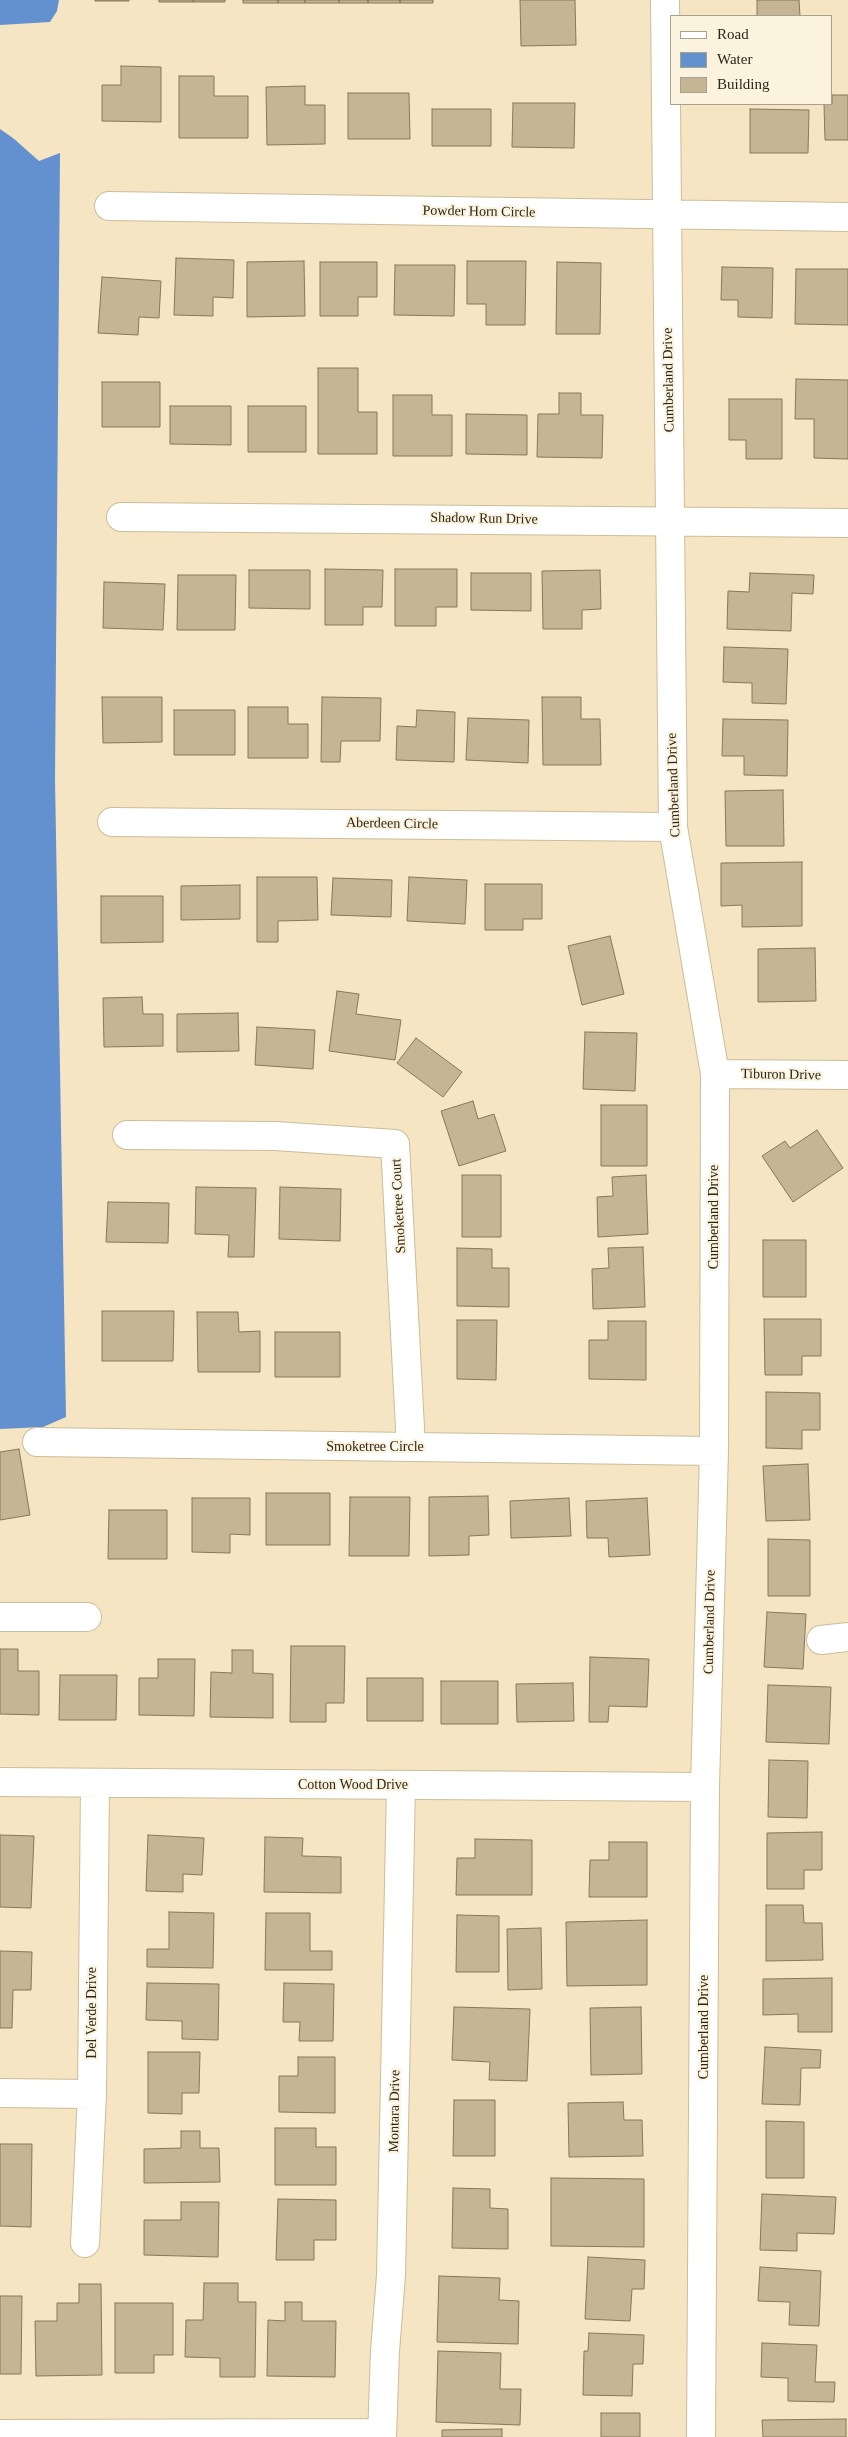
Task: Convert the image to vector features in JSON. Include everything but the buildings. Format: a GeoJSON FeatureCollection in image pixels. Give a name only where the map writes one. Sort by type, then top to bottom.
{"type":"FeatureCollection","features":[{"type":"Feature","properties":{"kind":"street","name":"Cumberland Drive"},"geometry":{"type":"LineString","coordinates":[[664,0],[673,827],[715,1074],[714,1451],[705,1787],[701,2437]]}},
{"type":"Feature","properties":{"kind":"street","name":"Powder Horn Circle"},"geometry":{"type":"LineString","coordinates":[[109,206],[848,217]]}},
{"type":"Feature","properties":{"kind":"street","name":"Shadow Run Drive"},"geometry":{"type":"LineString","coordinates":[[121,518],[848,523]]}},
{"type":"Feature","properties":{"kind":"street","name":"Aberdeen Circle"},"geometry":{"type":"LineString","coordinates":[[112,822],[673,827]]}},
{"type":"Feature","properties":{"kind":"street","name":"Tiburon Drive"},"geometry":{"type":"LineString","coordinates":[[715,1074],[848,1076]]}},
{"type":"Feature","properties":{"kind":"street","name":"Smoketree Court"},"geometry":{"type":"LineString","coordinates":[[127,1134],[275,1136],[395,1144],[411,1447]]}},
{"type":"Feature","properties":{"kind":"street","name":"Smoketree Circle"},"geometry":{"type":"LineString","coordinates":[[37,1442],[714,1451]]}},
{"type":"Feature","properties":{"kind":"street"},"geometry":{"type":"LineString","coordinates":[[0,1617],[87,1617]]}},
{"type":"Feature","properties":{"kind":"street"},"geometry":{"type":"LineString","coordinates":[[821,1640],[848,1637]]}},
{"type":"Feature","properties":{"kind":"street","name":"Cotton Wood Drive"},"geometry":{"type":"LineString","coordinates":[[0,1782],[705,1787]]}},
{"type":"Feature","properties":{"kind":"street","name":"Del Verde Drive"},"geometry":{"type":"LineString","coordinates":[[85,2243],[92,2094],[95,1783]]}},
{"type":"Feature","properties":{"kind":"street","name":"Montara Drive"},"geometry":{"type":"LineString","coordinates":[[382,2435],[385,2351],[391,2275],[401,1785]]}},
{"type":"Feature","properties":{"kind":"street"},"geometry":{"type":"LineString","coordinates":[[0,2093],[92,2094]]}},
{"type":"Feature","properties":{"kind":"street"},"geometry":{"type":"LineString","coordinates":[[0,2434],[66,2436],[382,2435]]}},
{"type":"Feature","properties":{"kind":"water"},"geometry":{"type":"Polygon","coordinates":[[[0,0],[59,0],[57,11],[50,22],[0,25],[0,0]]]}},
{"type":"Feature","properties":{"kind":"water"},"geometry":{"type":"Polygon","coordinates":[[[0,129],[39,161],[60,153],[55,779],[66,1417],[43,1427],[0,1429],[0,129]]]}}]}
